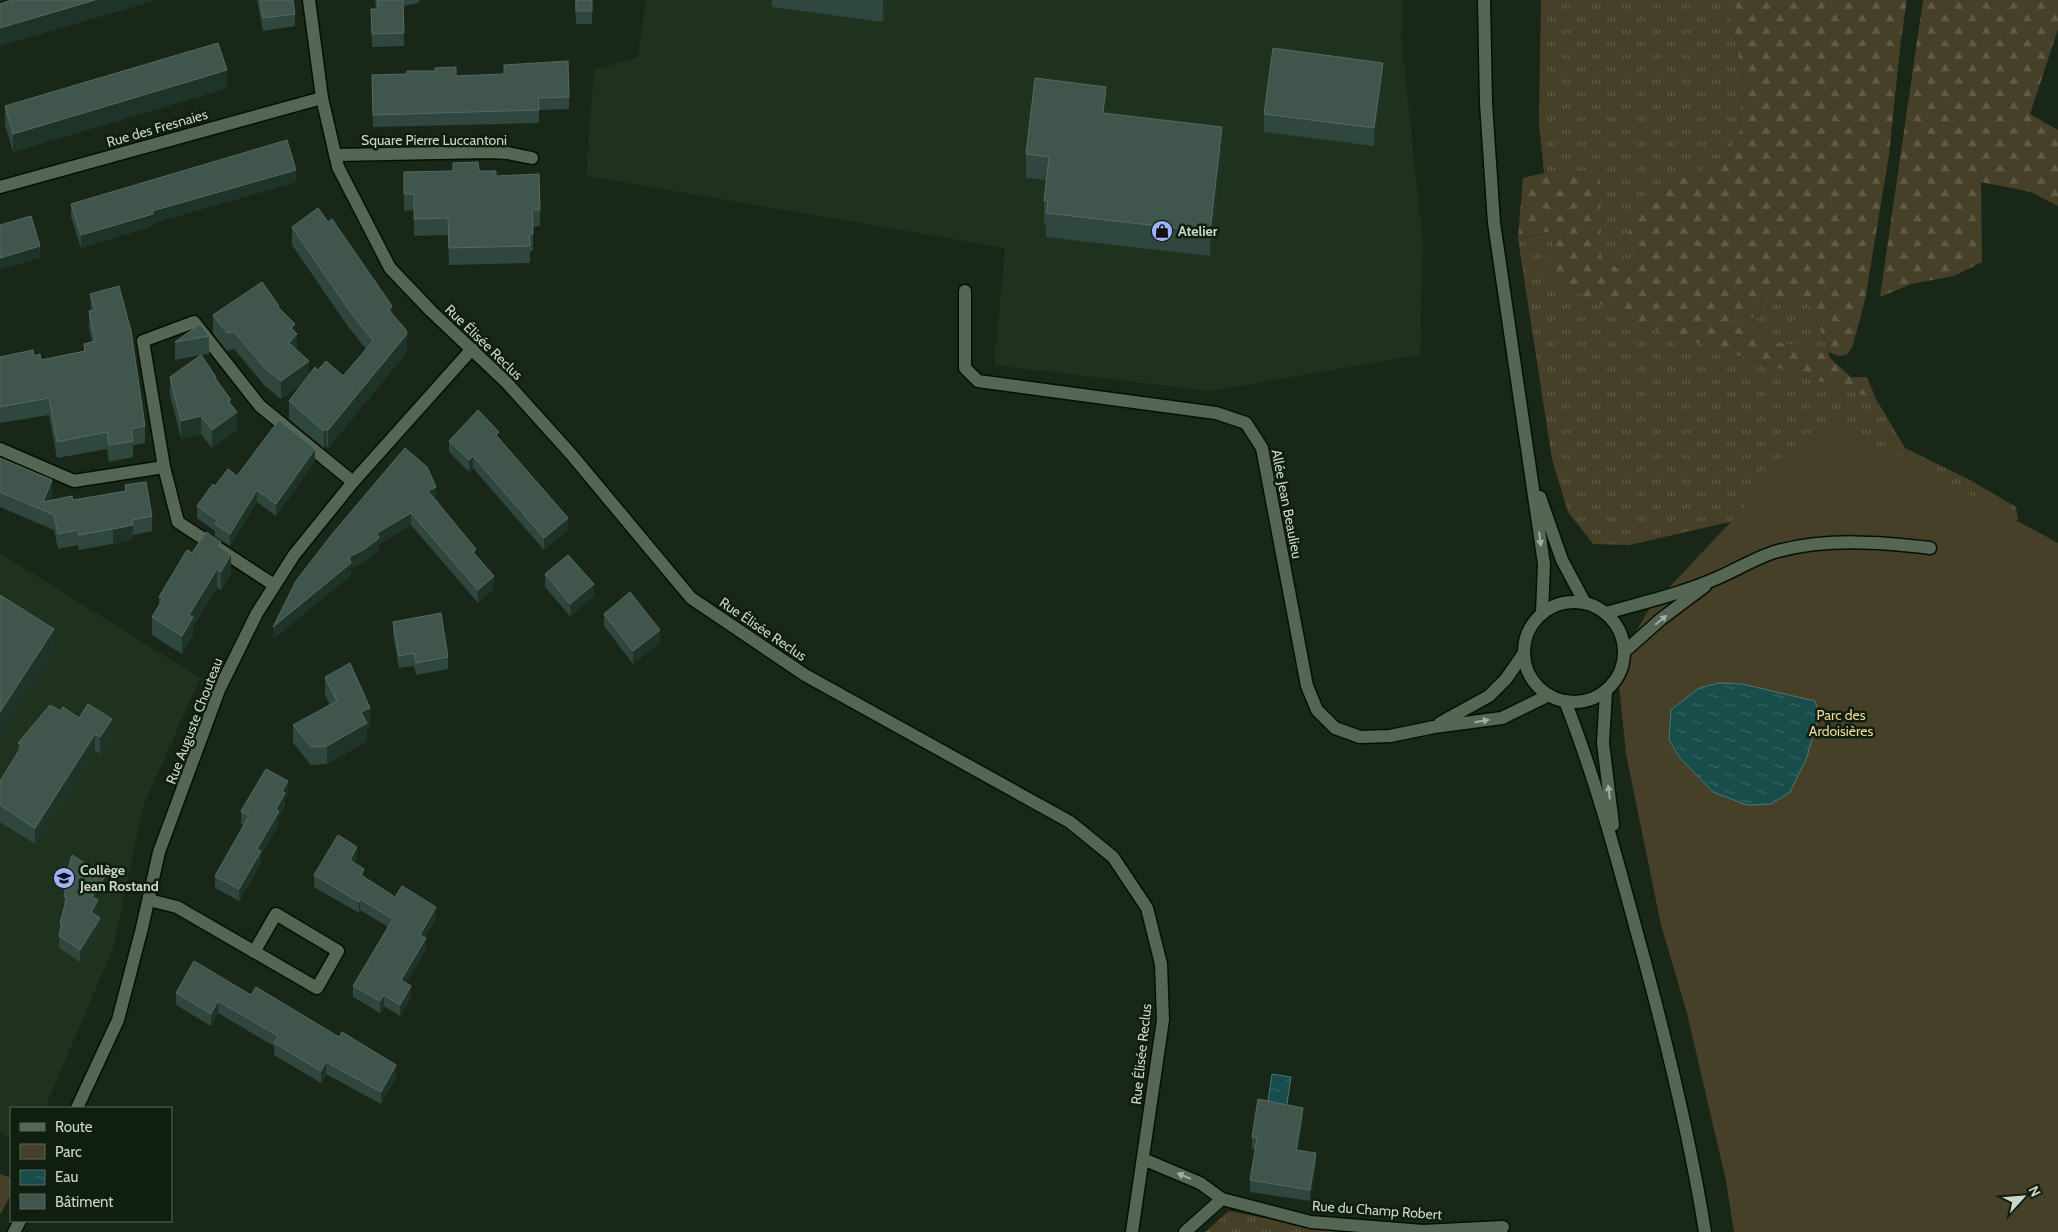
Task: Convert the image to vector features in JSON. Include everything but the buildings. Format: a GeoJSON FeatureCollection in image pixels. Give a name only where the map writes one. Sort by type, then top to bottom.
{"type":"FeatureCollection","features":[{"type":"Feature","properties":{"kind":"street","name":"Rue Élisée Reclus"},"geometry":{"type":"LineString","coordinates":[[308,0],[322,98],[338,167],[390,268],[431,312],[507,383],[571,454],[691,598],[805,675],[1070,822],[1113,858],[1147,908],[1161,964],[1163,1020],[1132,1232]]}},
{"type":"Feature","properties":{"kind":"street"},"geometry":{"type":"LineString","coordinates":[[1484,0],[1486,102],[1494,223],[1544,564],[1542,614]]}},
{"type":"Feature","properties":{"kind":"street","name":"Rue des Fresnaies"},"geometry":{"type":"LineString","coordinates":[[0,188],[322,98]]}},
{"type":"Feature","properties":{"kind":"street","name":"Square Pierre Luccantoni"},"geometry":{"type":"LineString","coordinates":[[335,155],[489,152],[508,153],[532,158]]}},
{"type":"Feature","properties":{"kind":"street","name":"Allée Jean Beaulieu"},"geometry":{"type":"LineString","coordinates":[[965,291],[965,368],[978,381],[1216,413],[1246,423],[1262,448],[1307,686],[1317,710],[1335,728],[1360,738],[1390,736],[1434,726],[1502,718],[1549,695]]}},
{"type":"Feature","properties":{"kind":"street"},"geometry":{"type":"LineString","coordinates":[[274,585],[178,522],[164,467],[143,341],[194,322],[260,406],[353,482]]}},
{"type":"Feature","properties":{"kind":"street","name":"Rue Auguste Chouteau"},"geometry":{"type":"LineString","coordinates":[[77,1107],[118,1020],[149,900],[159,852],[219,690],[257,612],[294,555],[353,482],[472,349]]}},
{"type":"Feature","properties":{"kind":"street"},"geometry":{"type":"LineString","coordinates":[[0,449],[74,481],[164,467]]}},
{"type":"Feature","properties":{"kind":"street"},"geometry":{"type":"LineString","coordinates":[[1532,474],[1562,560],[1585,603]]}},
{"type":"Feature","properties":{"kind":"street"},"geometry":{"type":"LineString","coordinates":[[1624,652],[1661,619],[1715,579],[1748,562],[1777,551],[1805,546],[1852,542],[1930,548]]}},
{"type":"Feature","properties":{"kind":"street"},"geometry":{"type":"LineString","coordinates":[[1606,613],[1715,579]]}},
{"type":"Feature","properties":{"kind":"street"},"geometry":{"type":"LineString","coordinates":[[1569,602],[1585,603],[1606,613],[1616,624],[1622,638],[1624,652],[1622,667],[1616,680],[1606,691],[1594,698],[1579,702],[1565,701],[1549,695],[1536,684],[1528,669],[1524,653],[1526,638],[1532,625],[1542,614],[1555,606],[1569,602]]}},
{"type":"Feature","properties":{"kind":"street","name":"Allée Jean Beaulieu"},"geometry":{"type":"LineString","coordinates":[[1434,726],[1489,696],[1506,679],[1524,653]]}},
{"type":"Feature","properties":{"kind":"street"},"geometry":{"type":"LineString","coordinates":[[1606,691],[1603,743],[1617,858]]}},
{"type":"Feature","properties":{"kind":"street"},"geometry":{"type":"LineString","coordinates":[[1565,701],[1583,746],[1617,858],[1673,1076],[1705,1232]]}},
{"type":"Feature","properties":{"kind":"street"},"geometry":{"type":"LineString","coordinates":[[149,900],[177,907],[254,952],[317,988],[338,951],[276,914],[254,952]]}},
{"type":"Feature","properties":{"kind":"street","name":"Rue du Champ Robert"},"geometry":{"type":"LineString","coordinates":[[1143,1159],[1200,1183],[1222,1200],[1311,1222],[1423,1231],[1503,1227]]}},
{"type":"Feature","properties":{"kind":"street"},"geometry":{"type":"LineString","coordinates":[[1185,1232],[1222,1200]]}},
{"type":"Feature","properties":{"kind":"shaded area"},"geometry":{"type":"Polygon","coordinates":[[[646,0],[1404,0],[1401,35],[1423,244],[1420,355],[1210,391],[994,365],[1005,248],[586,176],[594,70],[638,57],[646,0]]]}},
{"type":"Feature","properties":{"kind":"shaded area","name":"Collège Jean Rostand"},"geometry":{"type":"Polygon","coordinates":[[[0,553],[200,678],[143,807],[113,949],[45,1107],[10,1107],[10,1138],[0,1133],[0,553]]]}},
{"type":"Feature","properties":{"kind":"green space"},"geometry":{"type":"Polygon","coordinates":[[[1541,0],[1723,0],[1723,4],[1733,23],[1742,78],[1740,131],[1730,151],[1704,169],[1680,178],[1654,203],[1643,207],[1635,224],[1623,238],[1639,246],[1633,273],[1626,274],[1600,257],[1600,171],[1544,173],[1539,123],[1541,0]]]}},
{"type":"Feature","properties":{"kind":"green space"},"geometry":{"type":"Polygon","coordinates":[[[1723,0],[1907,0],[1889,155],[1865,300],[1852,348],[1846,355],[1838,356],[1831,353],[1808,302],[1766,303],[1754,317],[1729,321],[1781,343],[1828,352],[1830,358],[1851,377],[1867,377],[1876,399],[1648,327],[1544,277],[1557,230],[1518,239],[1523,178],[1544,173],[1600,171],[1601,257],[1626,274],[1633,273],[1639,246],[1623,238],[1635,224],[1643,206],[1654,203],[1680,178],[1704,169],[1730,151],[1740,131],[1742,78],[1733,23],[1723,4],[1723,0]]]}},
{"type":"Feature","properties":{"kind":"green space"},"geometry":{"type":"Polygon","coordinates":[[[1923,0],[2058,0],[2058,29],[2030,114],[2058,130],[2058,206],[2031,192],[1981,182],[1982,262],[1954,276],[1911,284],[1880,297],[1923,0]]]}},
{"type":"Feature","properties":{"kind":"green space"},"geometry":{"type":"Polygon","coordinates":[[[1558,230],[1648,327],[1876,399],[1905,448],[1970,480],[2016,507],[2018,520],[1938,510],[1769,513],[1629,545],[1593,544],[1568,512],[1552,459],[1518,239],[1558,230]]]}},
{"type":"Feature","properties":{"kind":"green space"},"geometry":{"type":"Polygon","coordinates":[[[1808,302],[1831,353],[1781,343],[1728,321],[1754,317],[1766,303],[1808,302]]]}},
{"type":"Feature","properties":{"kind":"green space","name":"Parc des Ardoisières"},"geometry":{"type":"Polygon","coordinates":[[[1829,423],[1852,439],[1884,448],[2058,543],[2058,1232],[1734,1232],[1726,1181],[1687,1013],[1661,925],[1626,754],[1618,675],[1632,638],[1649,609],[1785,464],[1829,423]]]}},
{"type":"Feature","properties":{"kind":"green space"},"geometry":{"type":"Polygon","coordinates":[[[0,1174],[10,1178],[10,1196],[0,1215],[0,1174]]]}},
{"type":"Feature","properties":{"kind":"green space"},"geometry":{"type":"Polygon","coordinates":[[[1229,1211],[1300,1225],[1360,1232],[1205,1232],[1229,1211]]]}},
{"type":"Feature","properties":{"kind":"water"},"geometry":{"type":"Polygon","coordinates":[[[1719,683],[1742,684],[1815,701],[1819,714],[1807,757],[1790,792],[1771,804],[1747,805],[1713,792],[1680,758],[1669,740],[1671,710],[1699,688],[1719,683]]]}},
{"type":"Feature","properties":{"kind":"water"},"geometry":{"type":"Polygon","coordinates":[[[1272,1074],[1291,1077],[1286,1110],[1267,1108],[1272,1074]]]}},
{"type":"Feature","properties":{"kind":"place","name":"Atelier"},"geometry":{"type":"Point","coordinates":[1162,231]}},
{"type":"Feature","properties":{"kind":"place","name":"Collège Jean Rostand"},"geometry":{"type":"Point","coordinates":[64,878]}}]}
